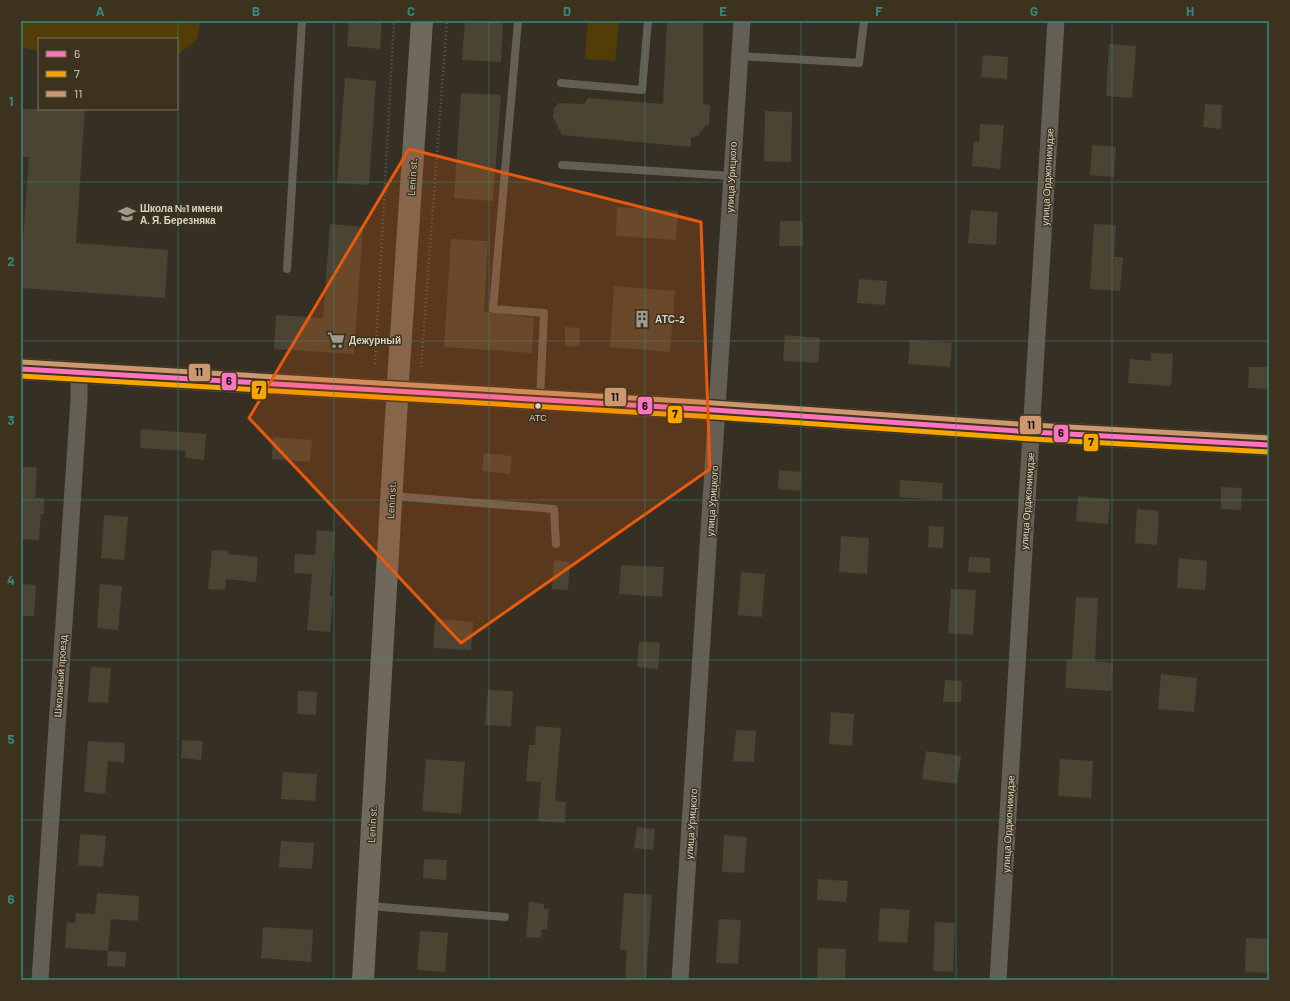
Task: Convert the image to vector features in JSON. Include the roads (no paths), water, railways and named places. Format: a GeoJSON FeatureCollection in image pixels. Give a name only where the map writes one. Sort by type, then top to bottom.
{"type":"FeatureCollection","features":[{"type":"Feature","properties":{"kind":"main road","name":"Lenin st."},"geometry":{"type":"LineString","coordinates":[[363,980],[391,496],[422,21]]}},
{"type":"Feature","properties":{"kind":"main road"},"geometry":{"type":"LineString","coordinates":[[21,369],[718,410],[1032,432],[1269,445]]}},
{"type":"Feature","properties":{"kind":"street","name":"улица Урицкого"},"geometry":{"type":"LineString","coordinates":[[680,980],[742,21]]}},
{"type":"Feature","properties":{"kind":"street","name":"улица Орджоникидзе"},"geometry":{"type":"LineString","coordinates":[[998,980],[1056,21]]}},
{"type":"Feature","properties":{"kind":"street","name":"Школьный проезд"},"geometry":{"type":"LineString","coordinates":[[40,980],[79,400],[79,373]]}},
{"type":"Feature","properties":{"kind":"lane"},"geometry":{"type":"LineString","coordinates":[[286,269],[302,21]]}},
{"type":"Feature","properties":{"kind":"lane"},"geometry":{"type":"LineString","coordinates":[[518,21],[492,309],[544,313],[540,400]]}},
{"type":"Feature","properties":{"kind":"lane"},"geometry":{"type":"LineString","coordinates":[[561,83],[642,90],[648,21]]}},
{"type":"Feature","properties":{"kind":"lane"},"geometry":{"type":"LineString","coordinates":[[739,56],[859,64],[864,21]]}},
{"type":"Feature","properties":{"kind":"lane"},"geometry":{"type":"LineString","coordinates":[[562,165],[731,176]]}},
{"type":"Feature","properties":{"kind":"lane"},"geometry":{"type":"LineString","coordinates":[[391,496],[554,509],[556,544]]}},
{"type":"Feature","properties":{"kind":"lane"},"geometry":{"type":"LineString","coordinates":[[367,906],[505,917]]}},
{"type":"Feature","properties":{"kind":"place","name":"Школа №1 имени А. Я. Березняка"},"geometry":{"type":"Point","coordinates":[127,214]}},
{"type":"Feature","properties":{"kind":"place","name":"АТС-2"},"geometry":{"type":"Point","coordinates":[642,319]}},
{"type":"Feature","properties":{"kind":"place","name":"Дежурный"},"geometry":{"type":"Point","coordinates":[336,340]}},
{"type":"Feature","properties":{"kind":"place","name":"АТС"},"geometry":{"type":"Point","coordinates":[538,406]}}]}
